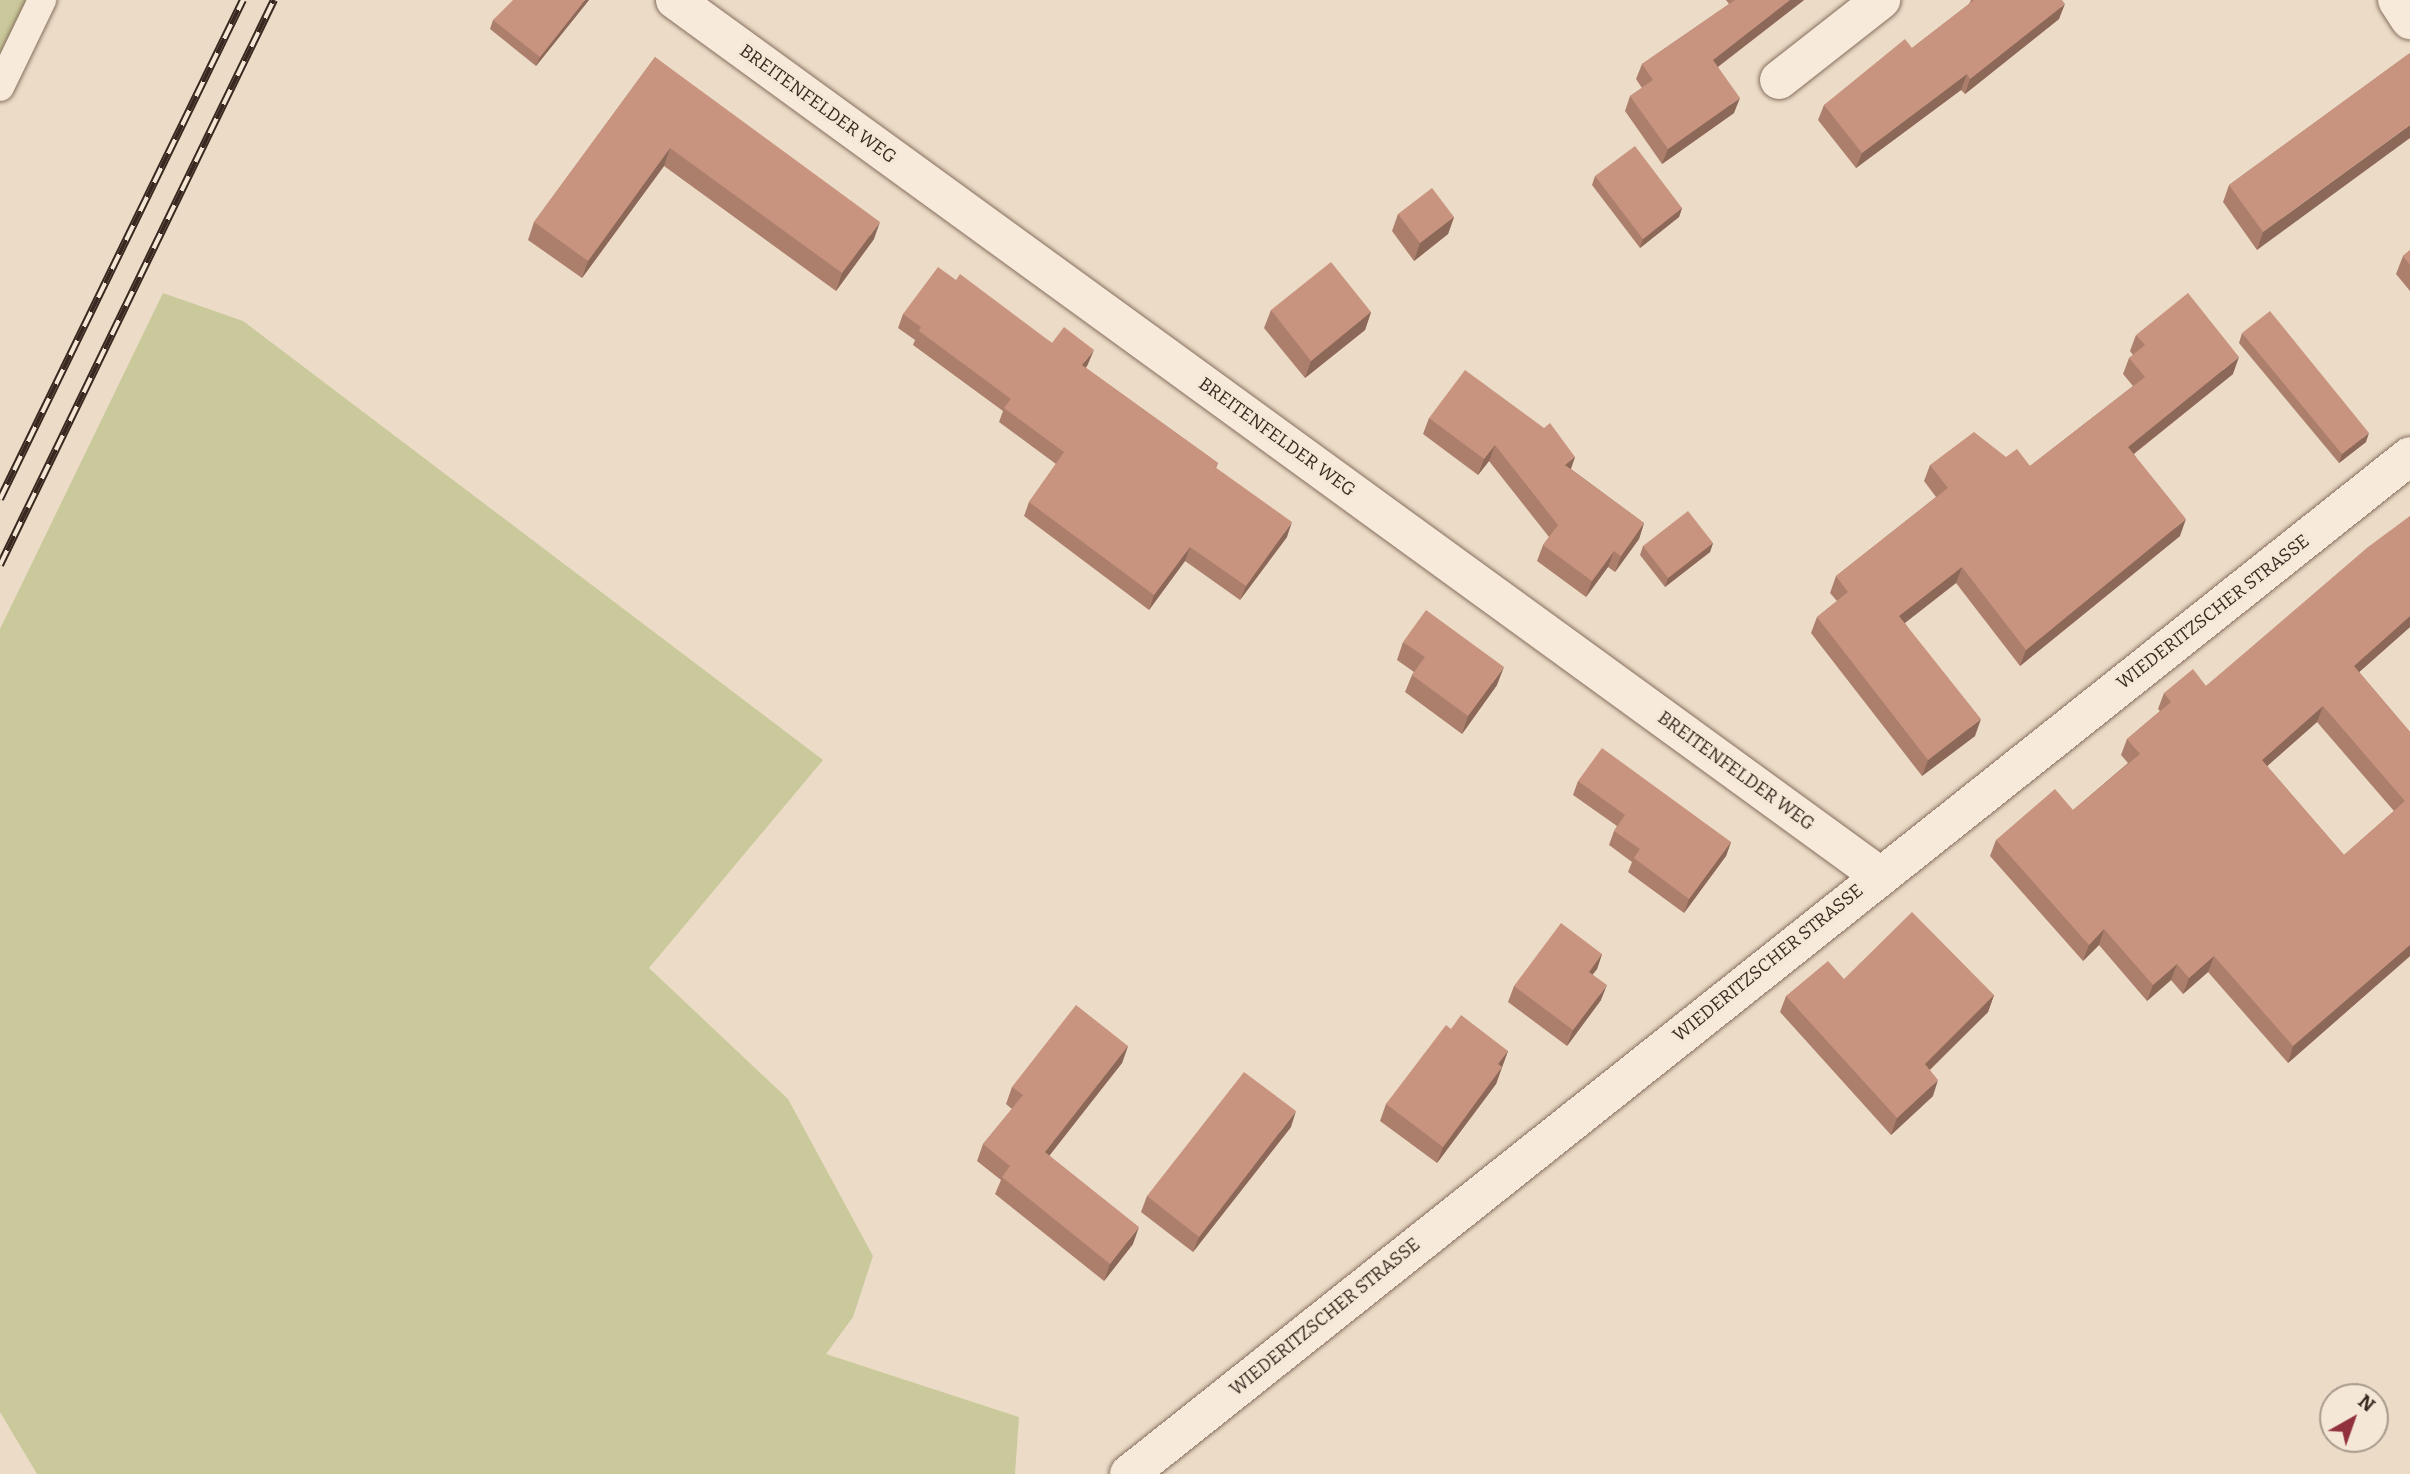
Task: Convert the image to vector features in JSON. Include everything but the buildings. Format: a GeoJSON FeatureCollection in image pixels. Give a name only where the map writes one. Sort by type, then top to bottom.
{"type":"FeatureCollection","features":[{"type":"Feature","properties":{"kind":"street","name":"BREITENFELDER WEG"},"geometry":{"type":"LineString","coordinates":[[675,0],[1879,875]]}},
{"type":"Feature","properties":{"kind":"street"},"geometry":{"type":"LineString","coordinates":[[1779,80],[1881,0]]}},
{"type":"Feature","properties":{"kind":"street","name":"WIEDERITZSCHER STRASSE"},"geometry":{"type":"LineString","coordinates":[[1129,1474],[1879,875],[2410,456]]}},
{"type":"Feature","properties":{"kind":"lane"},"geometry":{"type":"LineString","coordinates":[[0,87],[42,0]]}},
{"type":"Feature","properties":{"kind":"green space"},"geometry":{"type":"Polygon","coordinates":[[[0,0],[28,0],[0,58],[0,0]]]}},
{"type":"Feature","properties":{"kind":"green space"},"geometry":{"type":"Polygon","coordinates":[[[163,293],[243,321],[823,760],[649,968],[788,1099],[873,1256],[853,1317],[826,1354],[1019,1417],[1015,1474],[37,1474],[0,1412],[0,629],[163,293]]]}},
{"type":"Feature","properties":{"kind":"railway"},"geometry":{"type":"LineString","coordinates":[[0,499],[243,0]]}},
{"type":"Feature","properties":{"kind":"railway"},"geometry":{"type":"LineString","coordinates":[[0,565],[274,0]]}}]}
